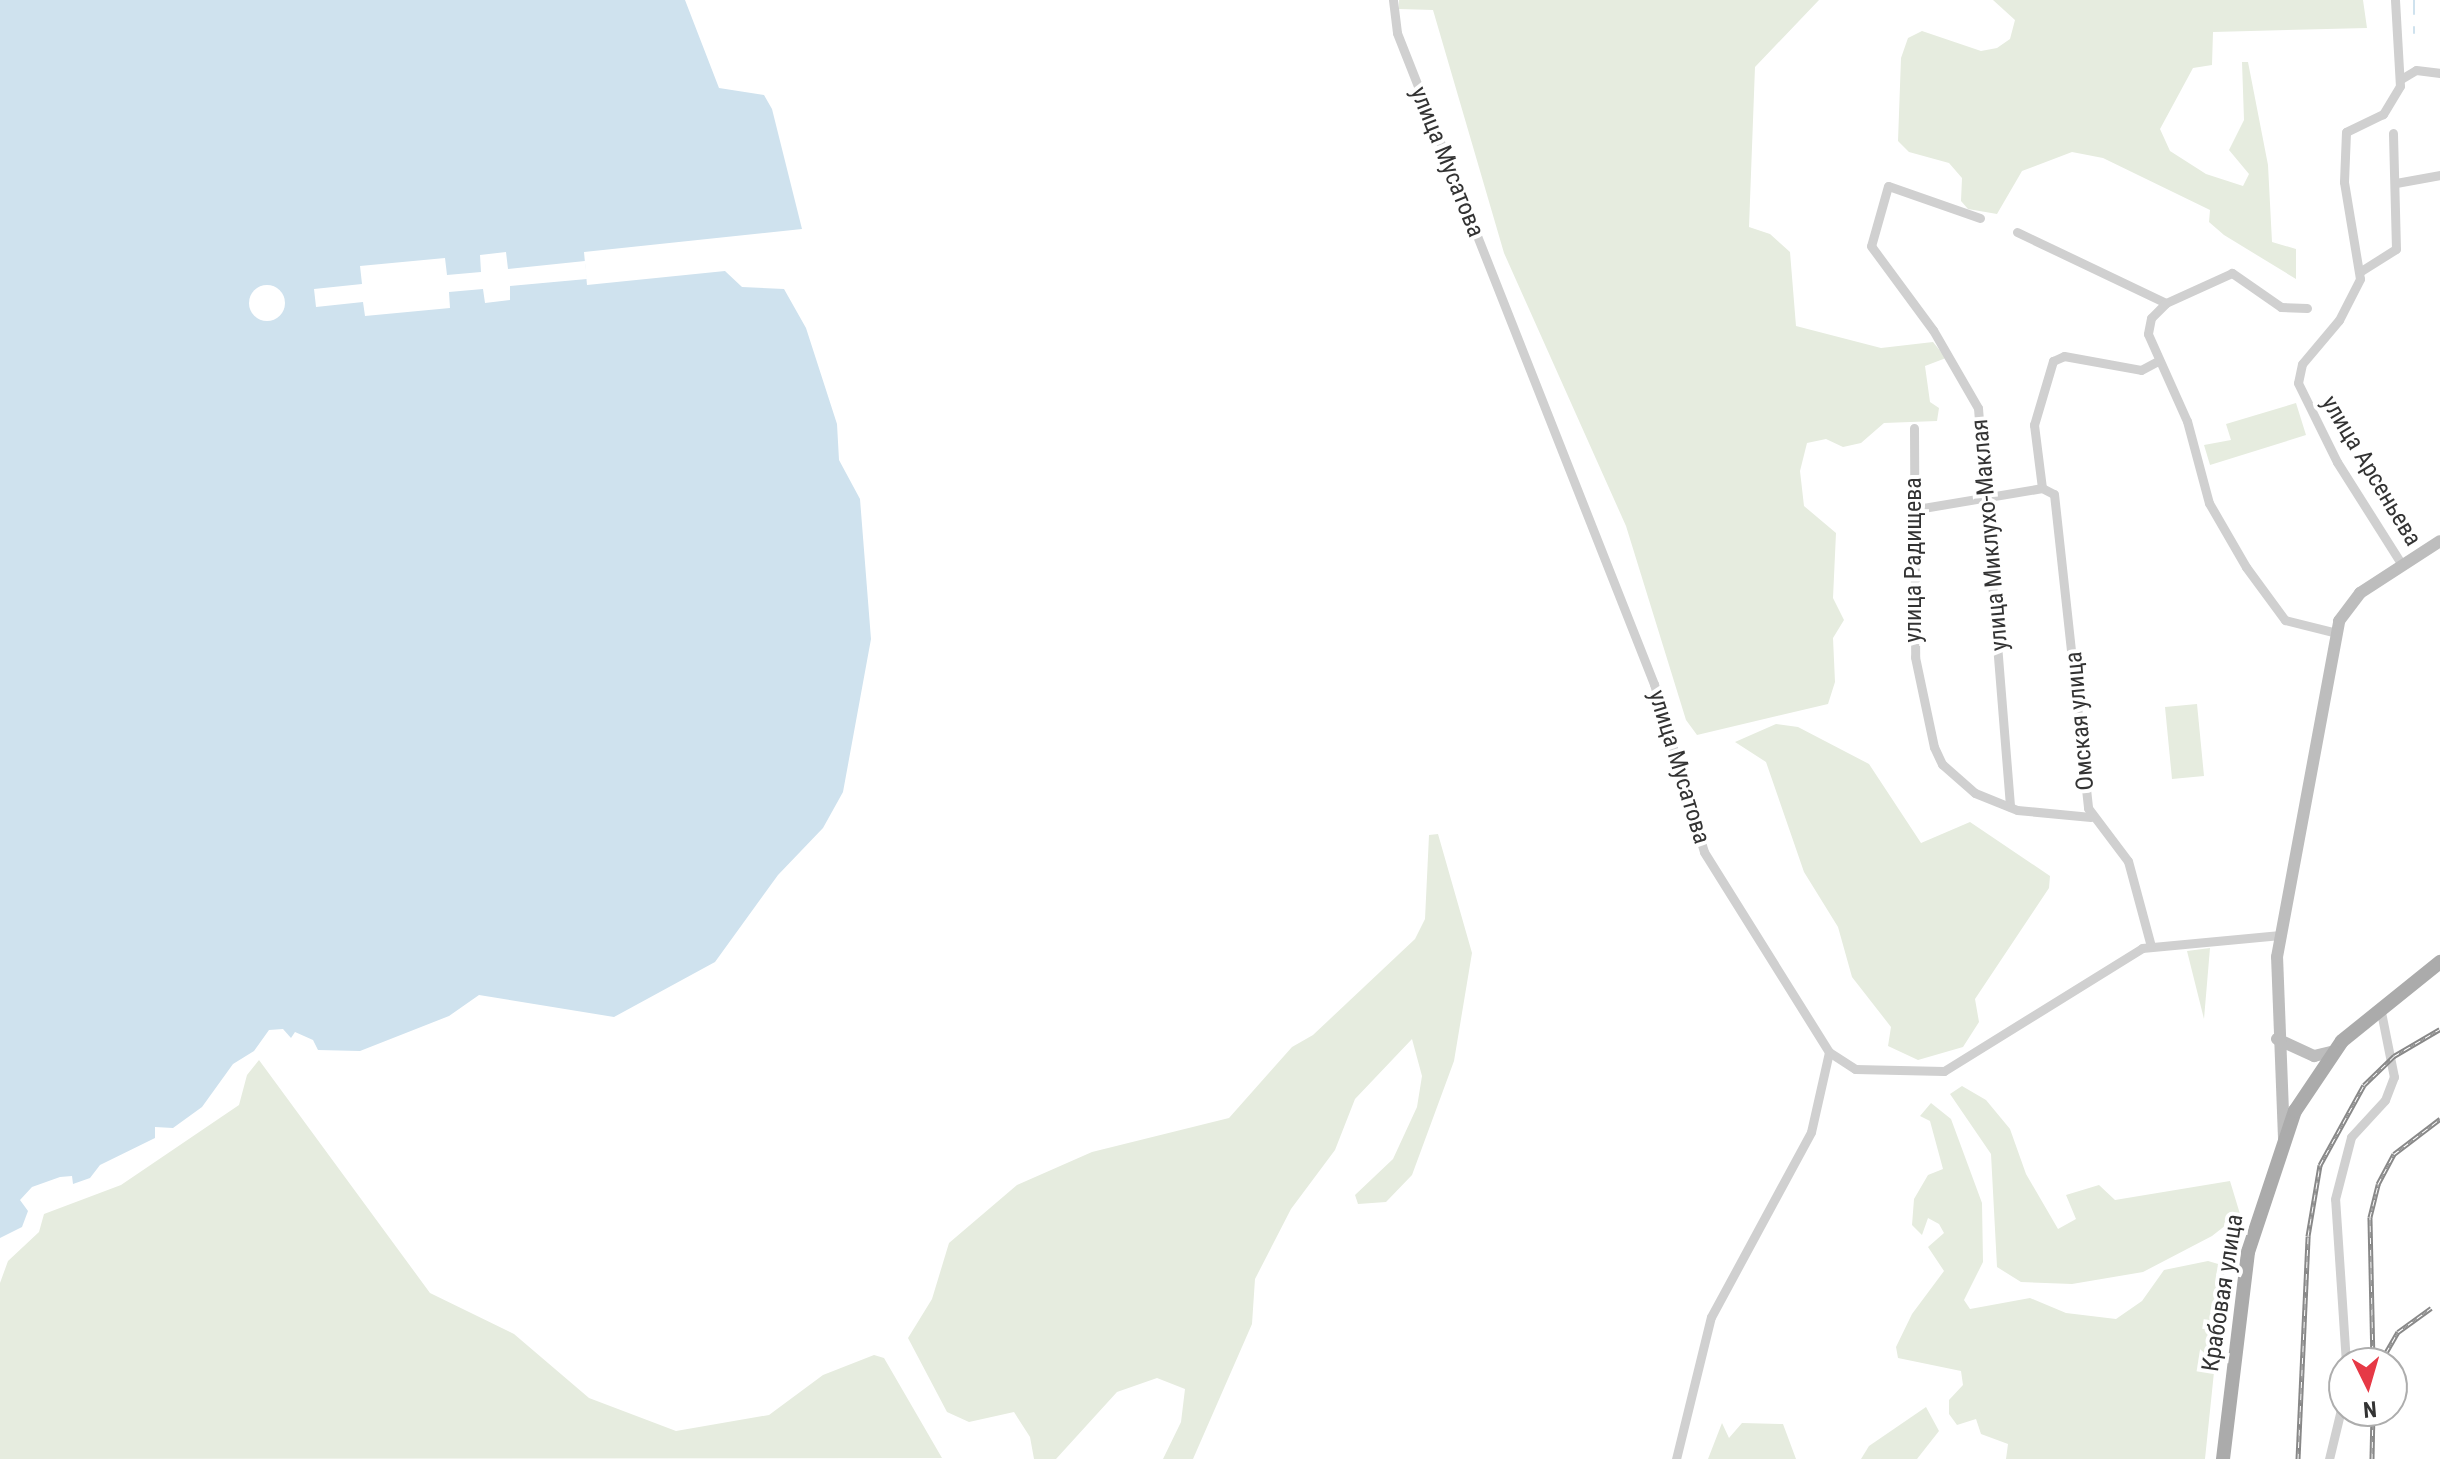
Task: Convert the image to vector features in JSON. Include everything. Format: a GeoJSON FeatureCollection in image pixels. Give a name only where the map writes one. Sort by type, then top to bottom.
{"type":"FeatureCollection","features":[{"type":"Feature","properties":{"kind":"main road"},"geometry":{"type":"LineString","coordinates":[[2402,565],[2440,541]]}},
{"type":"Feature","properties":{"kind":"main road","name":"улица Арсеньева"},"geometry":{"type":"LineString","coordinates":[[2284,1138],[2277,1039],[2280,935],[2337,633],[2353,599],[2402,565]]}},
{"type":"Feature","properties":{"kind":"main road","name":"Крабовая улица"},"geometry":{"type":"LineString","coordinates":[[2223,1459],[2248,1252],[2284,1138],[2332,1052],[2379,1007],[2440,962]]}},
{"type":"Feature","properties":{"kind":"main road"},"geometry":{"type":"LineString","coordinates":[[2277,1039],[2314,1056],[2332,1052]]}},
{"type":"Feature","properties":{"kind":"street","name":"улица Мусатова"},"geometry":{"type":"LineString","coordinates":[[1393,0],[1397,33],[1654,684],[1704,852],[1829,1052]]}},
{"type":"Feature","properties":{"kind":"street"},"geometry":{"type":"LineString","coordinates":[[2393,133],[2396,249],[2361,271],[2345,193],[2346,132],[2383,114],[2401,79],[2395,0]]}},
{"type":"Feature","properties":{"kind":"street"},"geometry":{"type":"LineString","coordinates":[[2401,79],[2416,70],[2440,73]]}},
{"type":"Feature","properties":{"kind":"street"},"geometry":{"type":"LineString","coordinates":[[2396,183],[2440,175]]}},
{"type":"Feature","properties":{"kind":"street","name":"улица Миклухо-Маклая"},"geometry":{"type":"LineString","coordinates":[[1980,218],[1888,186],[1871,246],[1900,285],[1978,408],[2010,807]]}},
{"type":"Feature","properties":{"kind":"street"},"geometry":{"type":"LineString","coordinates":[[2017,232],[2166,303]]}},
{"type":"Feature","properties":{"kind":"street","name":"улица Арсеньева"},"geometry":{"type":"LineString","coordinates":[[2361,271],[2339,320],[2302,364],[2298,383],[2337,462],[2402,565]]}},
{"type":"Feature","properties":{"kind":"street"},"geometry":{"type":"LineString","coordinates":[[2307,308],[2281,307],[2232,273],[2166,303],[2148,326],[2156,362],[2187,421],[2209,503],[2254,578],[2285,620],[2337,633]]}},
{"type":"Feature","properties":{"kind":"street"},"geometry":{"type":"LineString","coordinates":[[1917,509],[1986,494],[2042,488],[2034,425],[2053,361],[2064,356],[2141,370],[2156,362]]}},
{"type":"Feature","properties":{"kind":"street","name":"улица Радищева"},"geometry":{"type":"LineString","coordinates":[[1914,428],[1917,509],[1915,657],[1934,747],[1962,785],[2010,807],[2091,817]]}},
{"type":"Feature","properties":{"kind":"street","name":"Омская улица"},"geometry":{"type":"LineString","coordinates":[[2042,488],[2054,494],[2061,525],[2091,817],[2128,861],[2151,946]]}},
{"type":"Feature","properties":{"kind":"street"},"geometry":{"type":"LineString","coordinates":[[1676,1459],[1711,1317],[1811,1132],[1829,1052],[1855,1069],[1944,1071],[2084,979],[2151,946],[2280,935]]}},
{"type":"Feature","properties":{"kind":"street"},"geometry":{"type":"LineString","coordinates":[[2345,1347],[2335,1199],[2351,1137],[2385,1100],[2394,1077],[2379,1007]]}},
{"type":"Feature","properties":{"kind":"street"},"geometry":{"type":"LineString","coordinates":[[2329,1459],[2337,1427]]}},
{"type":"Feature","properties":{"kind":"shaded area"},"geometry":{"type":"Polygon","coordinates":[[[1399,0],[1819,0],[1755,67],[1749,227],[1770,234],[1790,252],[1796,326],[1881,348],[1933,342],[1946,358],[1925,366],[1930,402],[1939,408],[1937,421],[1884,423],[1861,443],[1843,447],[1826,439],[1807,443],[1800,471],[1804,506],[1836,533],[1833,598],[1844,620],[1833,638],[1835,682],[1828,704],[1697,735],[1686,720],[1626,526],[1504,253],[1433,10],[1399,9],[1399,0]]]}},
{"type":"Feature","properties":{"kind":"shaded area"},"geometry":{"type":"Polygon","coordinates":[[[1993,0],[2363,0],[2367,28],[2213,32],[2212,65],[2193,68],[2160,129],[2170,151],[2206,174],[2243,186],[2249,174],[2229,150],[2244,120],[2242,62],[2248,62],[2268,165],[2272,242],[2296,249],[2296,279],[2224,235],[2209,222],[2210,210],[2103,158],[2072,152],[2022,171],[1997,214],[1968,209],[1961,201],[1962,178],[1949,163],[1909,152],[1898,141],[1901,58],[1908,38],[1922,31],[1981,51],[1997,48],[2010,39],[2015,20],[1993,0]]]}},
{"type":"Feature","properties":{"kind":"shaded area"},"geometry":{"type":"Polygon","coordinates":[[[2296,403],[2306,435],[2210,465],[2204,445],[2231,440],[2226,424],[2296,403]]]}},
{"type":"Feature","properties":{"kind":"shaded area"},"geometry":{"type":"Polygon","coordinates":[[[2197,704],[2204,776],[2172,779],[2165,707],[2197,704]]]}},
{"type":"Feature","properties":{"kind":"shaded area"},"geometry":{"type":"Polygon","coordinates":[[[1776,724],[1798,727],[1869,764],[1921,843],[1970,822],[2050,876],[2049,888],[1975,999],[1979,1022],[1963,1047],[1918,1060],[1888,1046],[1891,1027],[1852,977],[1838,927],[1804,872],[1766,762],[1735,742],[1776,724]]]}},
{"type":"Feature","properties":{"kind":"shaded area"},"geometry":{"type":"Polygon","coordinates":[[[1438,834],[1472,953],[1454,1061],[1412,1175],[1386,1202],[1358,1204],[1355,1195],[1393,1159],[1417,1107],[1422,1076],[1412,1039],[1355,1099],[1335,1150],[1291,1209],[1255,1279],[1252,1324],[1193,1459],[1163,1459],[1181,1422],[1185,1389],[1157,1378],[1117,1392],[1056,1459],[1034,1459],[1030,1437],[1014,1412],[969,1422],[947,1412],[908,1338],[932,1299],[949,1243],[1017,1185],[1092,1152],[1229,1118],[1292,1047],[1313,1035],[1415,939],[1425,919],[1429,835],[1438,834]]]}},
{"type":"Feature","properties":{"kind":"shaded area"},"geometry":{"type":"Polygon","coordinates":[[[2210,948],[2204,1019],[2187,951],[2210,948]]]}},
{"type":"Feature","properties":{"kind":"shaded area"},"geometry":{"type":"Polygon","coordinates":[[[259,1060],[430,1293],[514,1334],[589,1398],[676,1431],[769,1415],[823,1375],[874,1355],[884,1358],[942,1458],[0,1459],[0,1283],[8,1261],[39,1232],[44,1214],[121,1185],[239,1105],[247,1075],[259,1060]]]}},
{"type":"Feature","properties":{"kind":"shaded area"},"geometry":{"type":"Polygon","coordinates":[[[1962,1086],[1986,1100],[2010,1129],[2026,1174],[2058,1229],[2076,1219],[2066,1195],[2099,1185],[2115,1200],[2230,1181],[2240,1214],[2212,1236],[2143,1272],[2072,1284],[2021,1282],[1997,1267],[1991,1154],[1950,1094],[1962,1086]]]}},
{"type":"Feature","properties":{"kind":"shaded area"},"geometry":{"type":"Polygon","coordinates":[[[1931,1103],[1951,1119],[1982,1203],[1983,1262],[1964,1300],[1970,1309],[2030,1298],[2066,1313],[2116,1319],[2142,1301],[2164,1270],[2208,1261],[2225,1266],[2205,1459],[2006,1459],[2008,1444],[1981,1434],[1976,1419],[1957,1425],[1949,1414],[1949,1400],[1963,1385],[1961,1371],[1898,1358],[1896,1347],[1912,1314],[1944,1271],[1928,1247],[1944,1233],[1939,1224],[1928,1218],[1922,1235],[1912,1225],[1914,1199],[1928,1175],[1943,1169],[1930,1121],[1920,1116],[1931,1103]]]}},
{"type":"Feature","properties":{"kind":"shaded area"},"geometry":{"type":"Polygon","coordinates":[[[1926,1407],[1939,1431],[1917,1459],[1861,1459],[1869,1446],[1926,1407]]]}},
{"type":"Feature","properties":{"kind":"shaded area"},"geometry":{"type":"Polygon","coordinates":[[[1722,1423],[1729,1438],[1742,1423],[1783,1424],[1796,1459],[1708,1459],[1722,1423]]]}},
{"type":"Feature","properties":{"kind":"water"},"geometry":{"type":"Polygon","coordinates":[[[0,0],[685,0],[719,88],[764,95],[772,109],[802,229],[584,252],[587,285],[725,271],[742,287],[784,289],[806,328],[837,424],[839,460],[860,499],[871,639],[843,792],[823,828],[778,875],[715,962],[614,1017],[479,995],[449,1016],[360,1051],[318,1050],[313,1040],[295,1032],[291,1038],[283,1029],[269,1030],[254,1051],[233,1064],[202,1107],[173,1128],[155,1127],[155,1138],[100,1165],[90,1178],[73,1184],[72,1176],[60,1177],[32,1187],[20,1200],[28,1211],[22,1227],[0,1238],[0,0]]]}},
{"type":"Feature","properties":{"kind":"pier"},"geometry":{"type":"Polygon","coordinates":[[[506,252],[508,269],[585,261],[587,279],[510,286],[510,300],[485,303],[483,289],[449,292],[450,308],[365,316],[363,302],[316,307],[314,289],[362,284],[360,266],[445,258],[447,275],[481,272],[480,255],[506,252]]]}},
{"type":"Feature","properties":{"kind":"pier"},"geometry":{"type":"Polygon","coordinates":[[[267,285],[280,290],[285,303],[280,316],[267,321],[254,316],[249,303],[254,290],[267,285]]]}},
{"type":"Feature","properties":{"kind":"waterway"},"geometry":{"type":"LineString","coordinates":[[2414,0],[2414,14]]}},
{"type":"Feature","properties":{"kind":"waterway"},"geometry":{"type":"LineString","coordinates":[[2414,27],[2414,33]]}},
{"type":"Feature","properties":{"kind":"railway"},"geometry":{"type":"LineString","coordinates":[[2298,1459],[2308,1236],[2320,1165],[2364,1085],[2394,1056],[2440,1029]]}},
{"type":"Feature","properties":{"kind":"railway"},"geometry":{"type":"LineString","coordinates":[[2373,1347],[2370,1217],[2378,1184],[2394,1154],[2440,1119]]}},
{"type":"Feature","properties":{"kind":"railway"},"geometry":{"type":"LineString","coordinates":[[2389,1347],[2398,1332],[2431,1308]]}},
{"type":"Feature","properties":{"kind":"railway"},"geometry":{"type":"LineString","coordinates":[[2372,1459],[2373,1427]]}}]}
